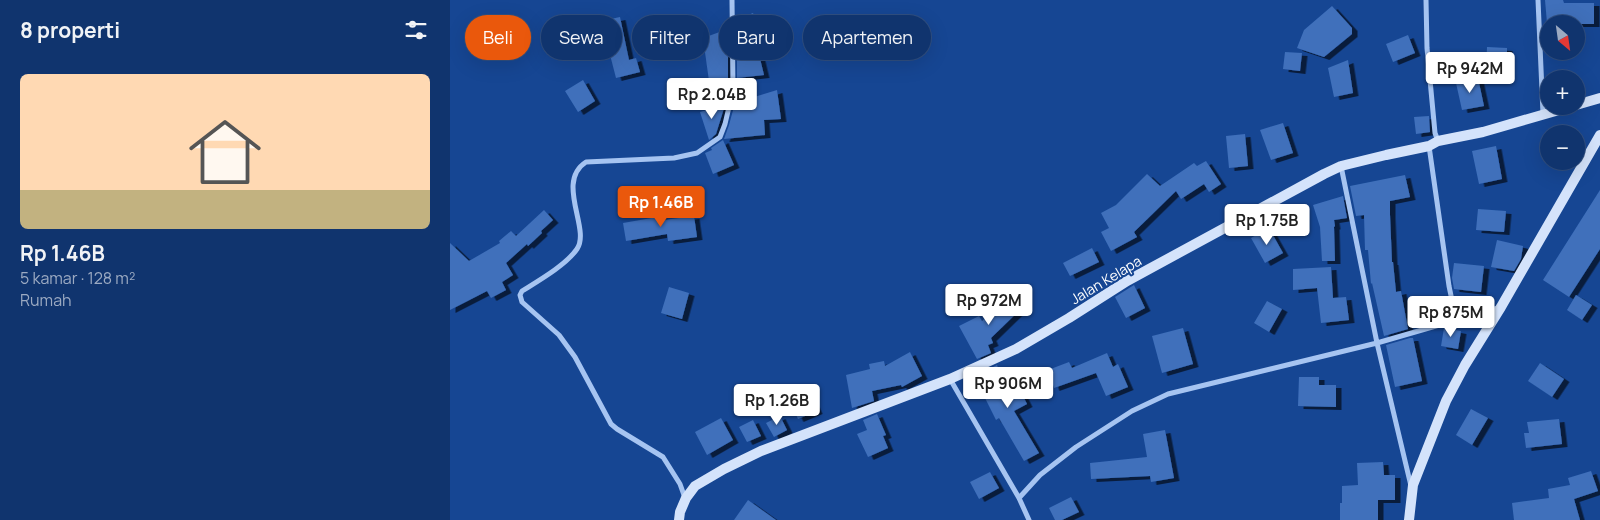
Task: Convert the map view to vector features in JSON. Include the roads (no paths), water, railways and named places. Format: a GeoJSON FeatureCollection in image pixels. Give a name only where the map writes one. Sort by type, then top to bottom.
{"type":"FeatureCollection","features":[{"type":"Feature","properties":{"kind":"street"},"geometry":{"type":"LineString","coordinates":[[686,498],[680,484],[663,457],[611,424],[576,357],[558,335],[522,302],[520,295],[522,291],[559,266],[578,249],[581,238],[573,186],[574,175],[579,167],[586,162],[674,158],[697,153],[720,137],[726,124],[733,90],[732,0]]}},
{"type":"Feature","properties":{"kind":"street"},"geometry":{"type":"LineString","coordinates":[[1426,0],[1427,48],[1435,133],[1433,144],[1448,286],[1456,320]]}},
{"type":"Feature","properties":{"kind":"street"},"geometry":{"type":"LineString","coordinates":[[1538,0],[1543,116]]}},
{"type":"Feature","properties":{"kind":"street","name":"Jalan Kelapa"},"geometry":{"type":"LineString","coordinates":[[1585,103],[1600,98]]}},
{"type":"Feature","properties":{"kind":"street","name":"Jalan Kelapa"},"geometry":{"type":"LineString","coordinates":[[679,520],[686,498],[695,486],[724,469],[761,451],[950,379],[1016,349],[1136,276],[1324,174],[1342,166],[1546,115]]}},
{"type":"Feature","properties":{"kind":"street"},"geometry":{"type":"LineString","coordinates":[[1409,520],[1414,485],[1446,402],[1465,365],[1501,307],[1600,135]]}},
{"type":"Feature","properties":{"kind":"street"},"geometry":{"type":"LineString","coordinates":[[1342,166],[1377,343],[1412,492]]}},
{"type":"Feature","properties":{"kind":"street"},"geometry":{"type":"LineString","coordinates":[[1019,498],[1040,475],[1076,447],[1132,411],[1154,400],[1192,387],[1235,379],[1377,343],[1501,307]]}},
{"type":"Feature","properties":{"kind":"street"},"geometry":{"type":"LineString","coordinates":[[950,379],[1019,498],[1029,520]]}}]}
